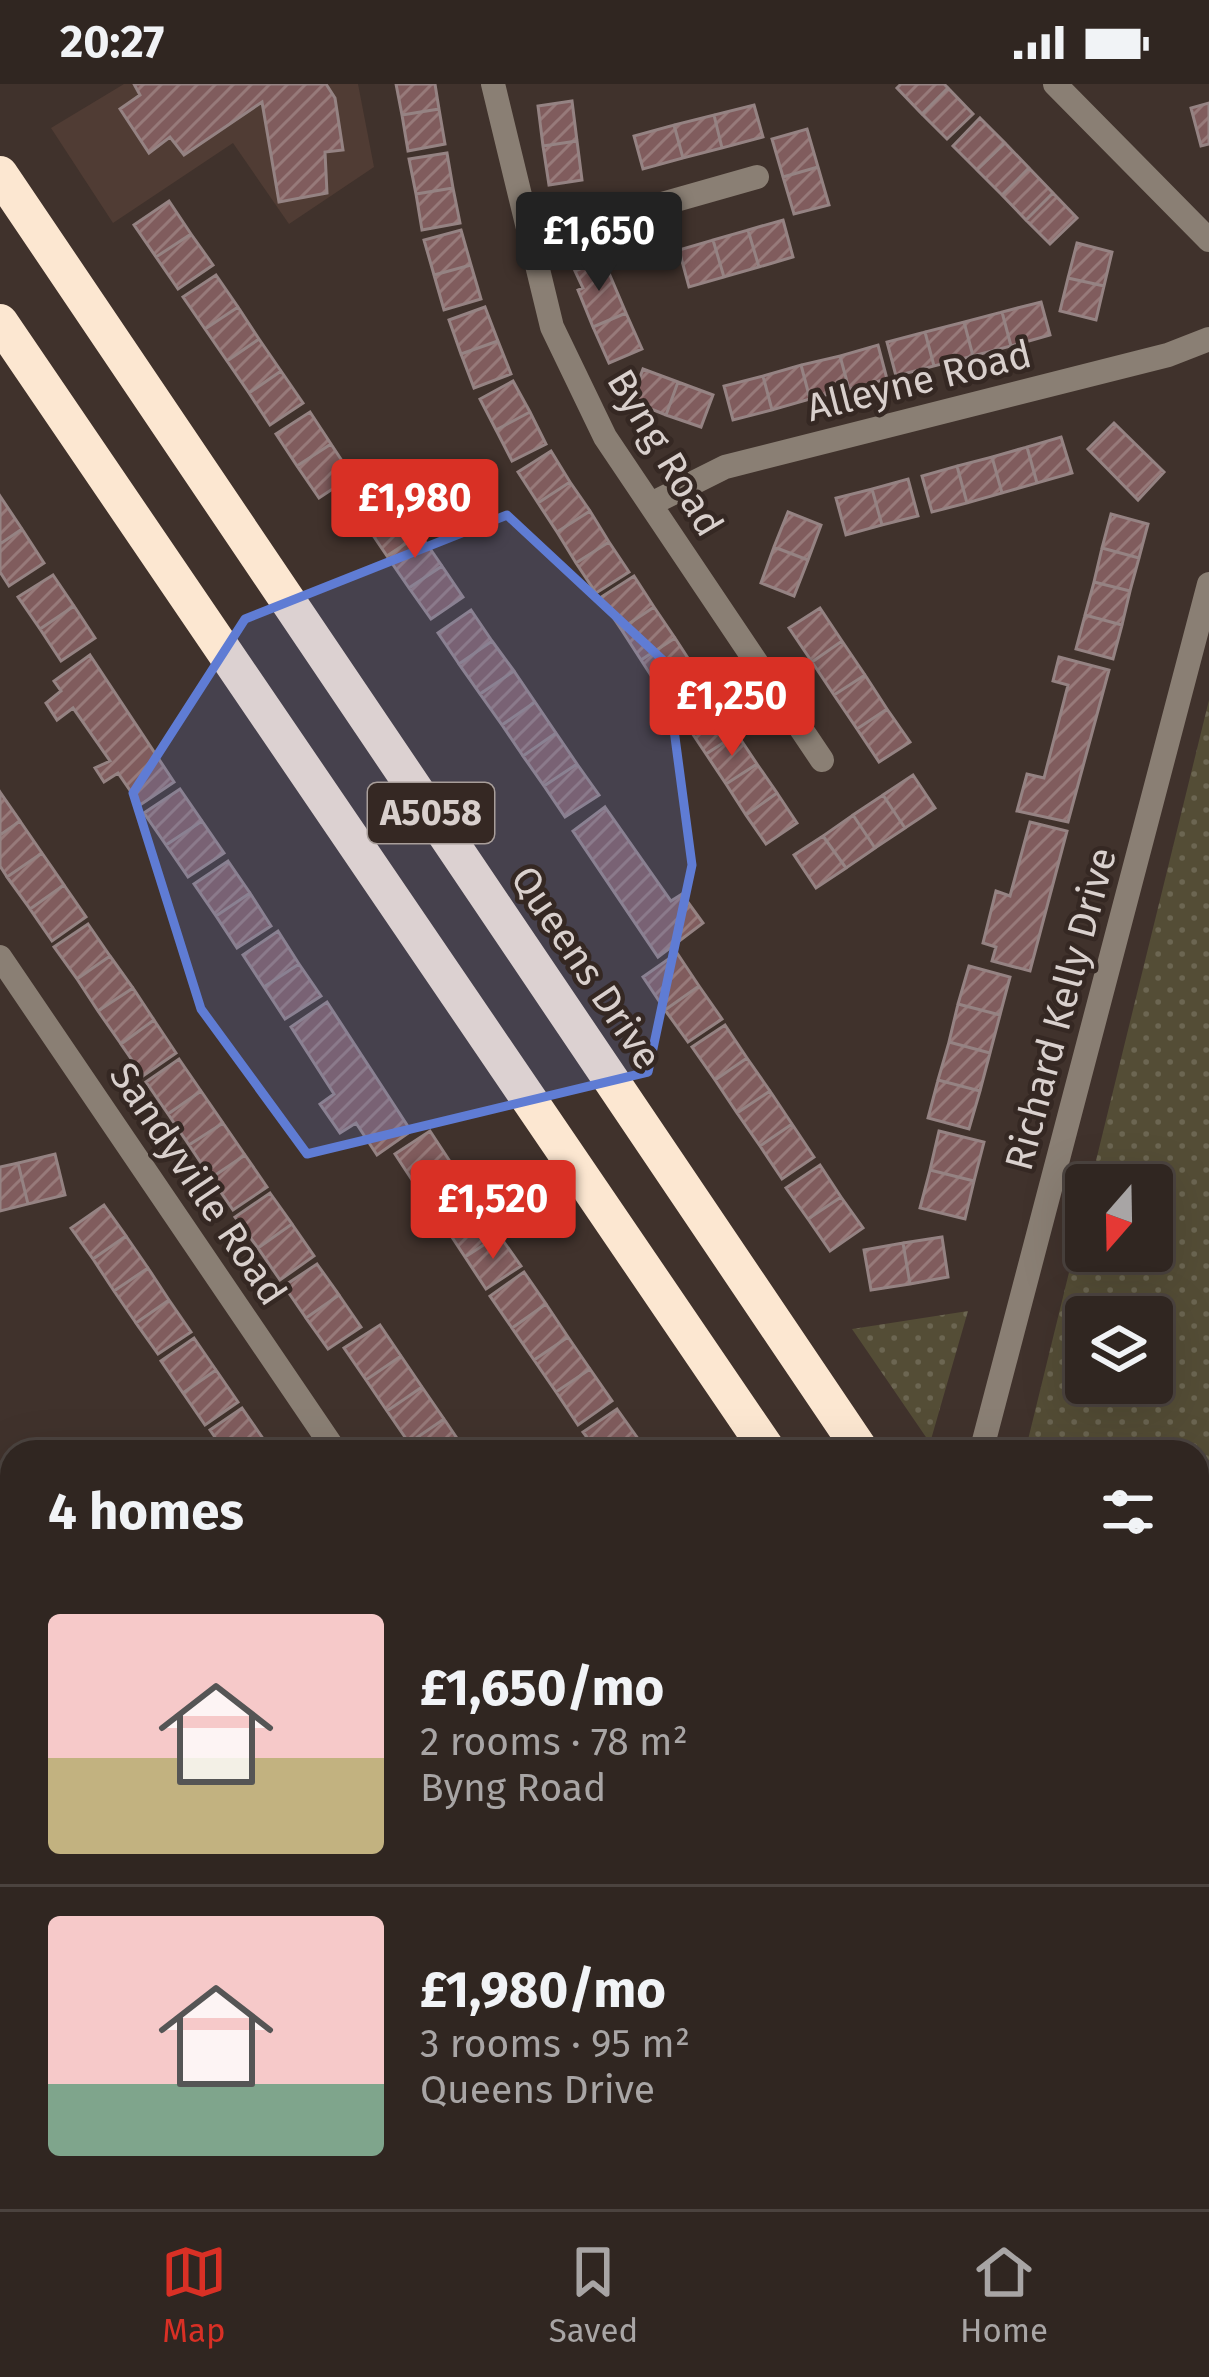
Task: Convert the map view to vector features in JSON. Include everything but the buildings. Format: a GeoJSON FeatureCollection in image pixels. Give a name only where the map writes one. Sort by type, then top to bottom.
{"type":"FeatureCollection","features":[{"type":"Feature","properties":{"kind":"highway","name":"Queens Drive"},"geometry":{"type":"LineString","coordinates":[[0,174],[854,1440]]}},
{"type":"Feature","properties":{"kind":"highway","name":"A5058"},"geometry":{"type":"LineString","coordinates":[[0,322],[761,1440]]}},
{"type":"Feature","properties":{"kind":"street","name":"Byng Road"},"geometry":{"type":"LineString","coordinates":[[493,84],[552,327],[605,436],[822,760]]}},
{"type":"Feature","properties":{"kind":"street"},"geometry":{"type":"LineString","coordinates":[[1055,84],[1209,240]]}},
{"type":"Feature","properties":{"kind":"street"},"geometry":{"type":"LineString","coordinates":[[528,242],[758,177]]}},
{"type":"Feature","properties":{"kind":"street","name":"Alleyne Road"},"geometry":{"type":"LineString","coordinates":[[651,505],[725,467],[1168,355],[1209,339]]}},
{"type":"Feature","properties":{"kind":"street","name":"Richard Kelly Drive"},"geometry":{"type":"LineString","coordinates":[[984,1440],[1209,584]]}},
{"type":"Feature","properties":{"kind":"street","name":"Sandyville Road"},"geometry":{"type":"LineString","coordinates":[[0,958],[328,1440]]}},
{"type":"Feature","properties":{"kind":"highlighted area"},"geometry":{"type":"Polygon","coordinates":[[[507,515],[665,662],[692,865],[648,1072],[307,1154],[201,1009],[133,793],[245,619],[507,515]]]}},
{"type":"Feature","properties":{"kind":"shaded area"},"geometry":{"type":"Polygon","coordinates":[[[124,84],[358,84],[374,167],[289,224],[233,143],[113,223],[51,128],[124,84]]]}},
{"type":"Feature","properties":{"kind":"shaded area"},"geometry":{"type":"Polygon","coordinates":[[[1209,700],[1209,1440],[1028,1440],[1069,1272],[1173,1272],[1173,1164],[1095,1164],[1209,700]]]}},
{"type":"Feature","properties":{"kind":"shaded area"},"geometry":{"type":"Polygon","coordinates":[[[968,1311],[931,1440],[928,1440],[852,1329],[968,1311]]]}}]}
